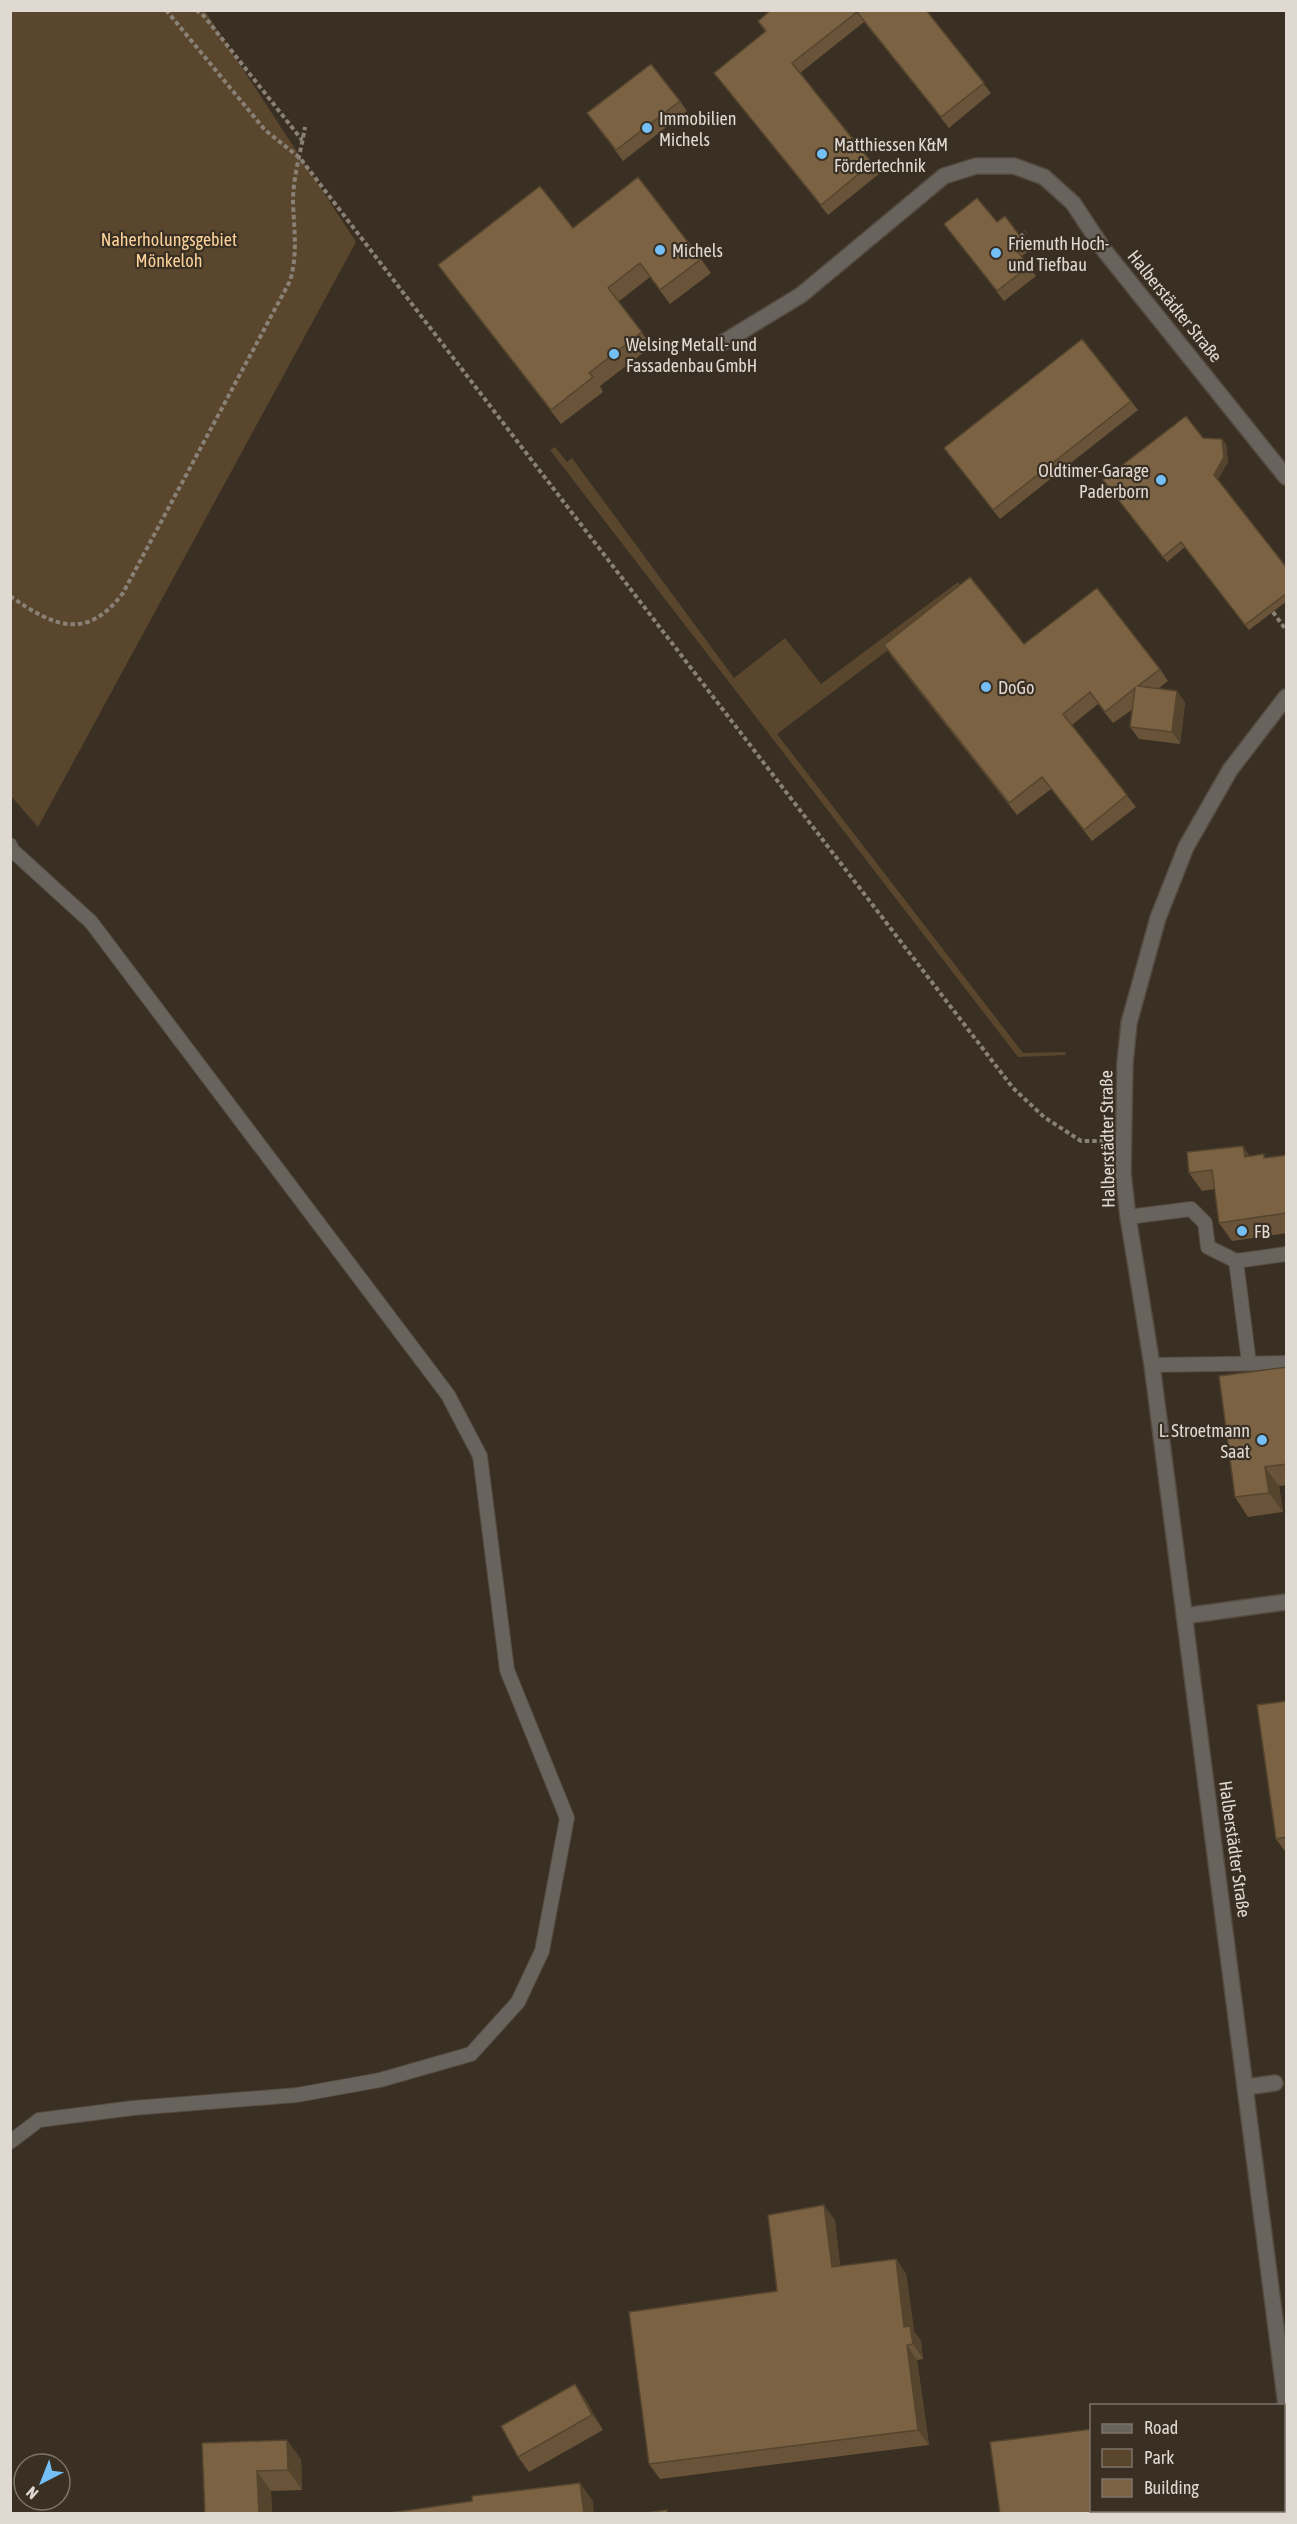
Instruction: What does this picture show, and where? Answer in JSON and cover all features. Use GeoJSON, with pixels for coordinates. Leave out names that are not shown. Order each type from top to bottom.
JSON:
{"type":"FeatureCollection","features":[{"type":"Feature","properties":{"kind":"street","name":"Halberstädter Straße"},"geometry":{"type":"LineString","coordinates":[[724,342],[801,295],[944,176],[975,166],[1014,166],[1044,177],[1073,203],[1104,250],[1287,477]]}},
{"type":"Feature","properties":{"kind":"street","name":"Halberstädter Straße"},"geometry":{"type":"LineString","coordinates":[[1287,698],[1230,770],[1207,807],[1186,847],[1158,918],[1129,1023],[1125,1063],[1123,1140],[1128,1217],[1152,1365],[1287,2405]]}},
{"type":"Feature","properties":{"kind":"street"},"geometry":{"type":"LineString","coordinates":[[1184,1616],[1287,1602]]}},
{"type":"Feature","properties":{"kind":"street"},"geometry":{"type":"LineString","coordinates":[[1247,2087],[1275,2083]]}},
{"type":"Feature","properties":{"kind":"lane"},"geometry":{"type":"LineString","coordinates":[[10,845],[12,850],[91,922],[448,1395],[480,1456],[507,1670],[567,1818],[542,1951],[518,2002],[471,2054],[380,2080],[297,2095],[134,2108],[39,2120],[10,2142]]}},
{"type":"Feature","properties":{"kind":"lane"},"geometry":{"type":"LineString","coordinates":[[1128,1217],[1191,1209],[1205,1223],[1208,1247],[1236,1261],[1287,1254]]}},
{"type":"Feature","properties":{"kind":"lane"},"geometry":{"type":"LineString","coordinates":[[1236,1261],[1249,1364]]}},
{"type":"Feature","properties":{"kind":"lane"},"geometry":{"type":"LineString","coordinates":[[1152,1365],[1287,1363]]}},
{"type":"Feature","properties":{"kind":"path"},"geometry":{"type":"LineString","coordinates":[[166,10],[265,130],[300,158],[1013,1088],[1044,1117],[1081,1141],[1123,1140]]}},
{"type":"Feature","properties":{"kind":"path"},"geometry":{"type":"LineString","coordinates":[[196,10],[204,16],[303,141]]}},
{"type":"Feature","properties":{"kind":"path"},"geometry":{"type":"LineString","coordinates":[[10,596],[47,620],[64,624],[88,622],[102,616],[123,593],[290,281],[295,258],[293,199],[305,127]]}},
{"type":"Feature","properties":{"kind":"path"},"geometry":{"type":"LineString","coordinates":[[1020,237],[1026,232]]}},
{"type":"Feature","properties":{"kind":"path"},"geometry":{"type":"LineString","coordinates":[[1273,612],[1287,630]]}},
{"type":"Feature","properties":{"kind":"green space","name":"Naherholungsgebiet Mönkeloh"},"geometry":{"type":"Polygon","coordinates":[[[10,11],[205,11],[356,242],[38,827],[10,795],[10,11]]]}},
{"type":"Feature","properties":{"kind":"green space"},"geometry":{"type":"Polygon","coordinates":[[[555,447],[567,462],[572,458],[734,678],[785,638],[821,684],[958,582],[965,592],[777,734],[1023,1053],[1065,1052],[1066,1055],[1018,1057],[550,450],[555,447]]]}},
{"type":"Feature","properties":{"kind":"building"},"geometry":{"type":"Polygon","coordinates":[[[771,10],[926,10],[984,83],[941,117],[857,12],[792,63],[872,163],[821,205],[714,73],[766,31],[758,21],[771,10]]]}},
{"type":"Feature","properties":{"kind":"building"},"geometry":{"type":"Polygon","coordinates":[[[651,64],[680,101],[616,150],[587,113],[651,64]]]}},
{"type":"Feature","properties":{"kind":"building"},"geometry":{"type":"Polygon","coordinates":[[[638,177],[701,259],[660,290],[640,263],[608,288],[642,332],[589,373],[593,377],[551,410],[438,265],[540,186],[573,228],[638,177]]]}},
{"type":"Feature","properties":{"kind":"building","name":"Friemuth Hoch- und Tiefbau"},"geometry":{"type":"Polygon","coordinates":[[[977,198],[997,222],[1005,216],[1023,240],[1014,247],[1029,266],[997,291],[944,224],[977,198]]]}},
{"type":"Feature","properties":{"kind":"building"},"geometry":{"type":"Polygon","coordinates":[[[1082,339],[1131,401],[993,510],[944,448],[1082,339]]]}},
{"type":"Feature","properties":{"kind":"building"},"geometry":{"type":"Polygon","coordinates":[[[1186,416],[1203,438],[1222,439],[1224,457],[1214,475],[1287,568],[1287,593],[1245,625],[1181,542],[1163,557],[1103,480],[1186,416]]]}},
{"type":"Feature","properties":{"kind":"building","name":"DoGo"},"geometry":{"type":"Polygon","coordinates":[[[970,577],[1024,644],[1097,588],[1160,669],[1138,686],[1177,691],[1172,732],[1130,727],[1135,688],[1105,712],[1090,692],[1063,714],[1127,795],[1084,830],[1042,777],[1009,803],[884,645],[970,577]]]}},
{"type":"Feature","properties":{"kind":"building"},"geometry":{"type":"Polygon","coordinates":[[[1243,1146],[1245,1157],[1264,1154],[1264,1158],[1287,1155],[1287,1217],[1286,1213],[1219,1223],[1212,1170],[1189,1173],[1187,1152],[1243,1146]]]}},
{"type":"Feature","properties":{"kind":"building","name":"L. Stroetmann Saat"},"geometry":{"type":"Polygon","coordinates":[[[1287,1367],[1287,1464],[1265,1467],[1269,1493],[1235,1497],[1219,1376],[1287,1367]]]}},
{"type":"Feature","properties":{"kind":"building"},"geometry":{"type":"Polygon","coordinates":[[[1287,1701],[1287,1837],[1276,1839],[1257,1705],[1287,1701]]]}},
{"type":"Feature","properties":{"kind":"building"},"geometry":{"type":"Polygon","coordinates":[[[824,2205],[832,2267],[896,2259],[904,2327],[910,2326],[913,2344],[907,2345],[918,2430],[649,2464],[629,2312],[777,2291],[768,2215],[824,2205]]]}},
{"type":"Feature","properties":{"kind":"building"},"geometry":{"type":"Polygon","coordinates":[[[575,2384],[592,2415],[518,2457],[501,2426],[575,2384]]]}},
{"type":"Feature","properties":{"kind":"building"},"geometry":{"type":"Polygon","coordinates":[[[1090,2429],[1090,2512],[1154,2512],[1155,2514],[1000,2514],[990,2442],[1090,2429]]]}},
{"type":"Feature","properties":{"kind":"building"},"geometry":{"type":"Polygon","coordinates":[[[287,2440],[288,2470],[257,2471],[259,2514],[205,2514],[202,2443],[287,2440]]]}},
{"type":"Feature","properties":{"kind":"building"},"geometry":{"type":"Polygon","coordinates":[[[580,2483],[584,2514],[382,2514],[472,2501],[472,2496],[580,2483]]]}},
{"type":"Feature","properties":{"kind":"building"},"geometry":{"type":"Polygon","coordinates":[[[667,2510],[667,2514],[638,2514],[667,2510]]]}},
{"type":"Feature","properties":{"kind":"place","name":"Immobilien Michels"},"geometry":{"type":"Point","coordinates":[647,128]}},
{"type":"Feature","properties":{"kind":"place","name":"Matthiessen K&M Fördertechnik"},"geometry":{"type":"Point","coordinates":[822,154]}},
{"type":"Feature","properties":{"kind":"place","name":"Michels"},"geometry":{"type":"Point","coordinates":[660,250]}},
{"type":"Feature","properties":{"kind":"place","name":"Friemuth Hoch- und Tiefbau"},"geometry":{"type":"Point","coordinates":[996,253]}},
{"type":"Feature","properties":{"kind":"place","name":"Welsing Metall- und Fassadenbau GmbH"},"geometry":{"type":"Point","coordinates":[614,354]}},
{"type":"Feature","properties":{"kind":"place","name":"Oldtimer-Garage Paderborn"},"geometry":{"type":"Point","coordinates":[1161,480]}},
{"type":"Feature","properties":{"kind":"place","name":"DoGo"},"geometry":{"type":"Point","coordinates":[986,687]}},
{"type":"Feature","properties":{"kind":"place","name":"FB"},"geometry":{"type":"Point","coordinates":[1242,1231]}},
{"type":"Feature","properties":{"kind":"place","name":"L. Stroetmann Saat"},"geometry":{"type":"Point","coordinates":[1262,1440]}}]}
